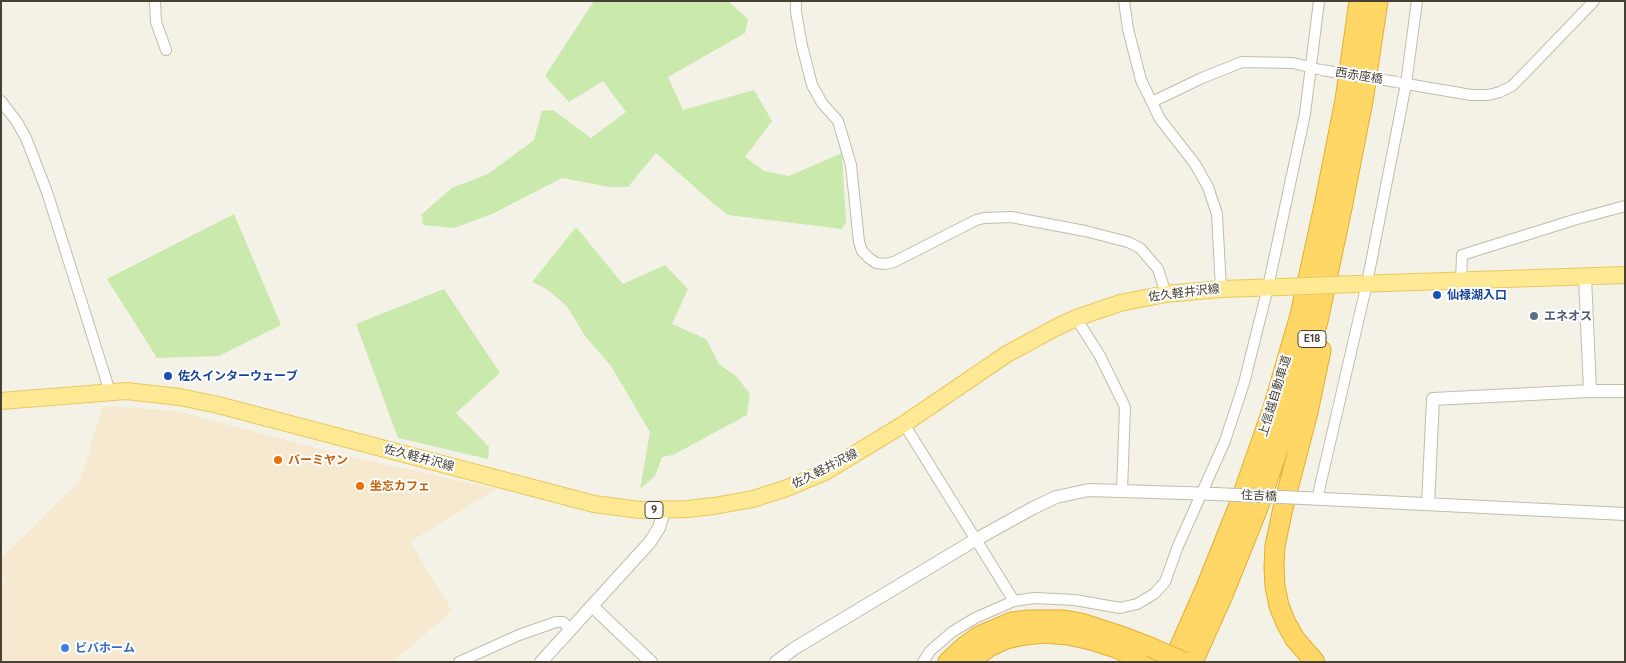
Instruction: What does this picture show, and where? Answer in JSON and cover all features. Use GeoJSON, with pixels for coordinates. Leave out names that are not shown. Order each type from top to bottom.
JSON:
{"type":"FeatureCollection","features":[{"type":"Feature","properties":{"kind":"highway","name":"上信越自動車道"},"geometry":{"type":"LineString","coordinates":[[1173,662],[1239,505],[1273,408],[1300,315],[1345,100],[1360,1]]}},
{"type":"Feature","properties":{"kind":"highway","name":"上信越自動車道"},"geometry":{"type":"LineString","coordinates":[[1193,662],[1258,508],[1290,415],[1318,321],[1363,101],[1378,1]]}},
{"type":"Feature","properties":{"kind":"highway"},"geometry":{"type":"LineString","coordinates":[[1315,662],[1295,639],[1279,606],[1275,586],[1275,546],[1282,508],[1308,412],[1325,332],[1342,208]]}},
{"type":"Feature","properties":{"kind":"highway"},"geometry":{"type":"LineString","coordinates":[[1166,662],[1239,505]]}},
{"type":"Feature","properties":{"kind":"highway"},"geometry":{"type":"LineString","coordinates":[[948,662],[978,636],[1012,622],[1028,620],[1064,620],[1081,623],[1124,637],[1147,656]]}},
{"type":"Feature","properties":{"kind":"highway"},"geometry":{"type":"LineString","coordinates":[[968,662],[988,647],[1006,639],[1046,633],[1068,635],[1147,656],[1184,662]]}},
{"type":"Feature","properties":{"kind":"main road","name":"佐久軽井沢線"},"geometry":{"type":"LineString","coordinates":[[1,401],[110,392],[143,392],[197,400],[594,504],[640,510],[664,510],[721,505],[753,499],[806,480],[844,462],[1007,354],[1076,318],[1120,304],[1166,294],[1221,288],[1585,277],[1625,274]]}},
{"type":"Feature","properties":{"kind":"street"},"geometry":{"type":"LineString","coordinates":[[154,1],[156,22],[166,50]]}},
{"type":"Feature","properties":{"kind":"street"},"geometry":{"type":"LineString","coordinates":[[796,1],[802,46],[812,85],[822,103],[838,121],[851,165],[859,242],[862,251],[869,258],[885,264],[894,262],[976,220],[1011,217],[1085,231],[1128,242],[1140,248],[1158,269],[1166,294]]}},
{"type":"Feature","properties":{"kind":"street"},"geometry":{"type":"LineString","coordinates":[[1124,1],[1128,29],[1141,80],[1160,119],[1195,164],[1208,187],[1217,214],[1221,288]]}},
{"type":"Feature","properties":{"kind":"street"},"geometry":{"type":"LineString","coordinates":[[923,662],[930,651],[952,632],[975,618],[1014,601],[1034,598],[1075,600],[1120,608],[1138,604],[1154,594],[1164,582],[1178,546],[1209,493],[1275,287],[1305,114],[1316,69],[1319,1]]}},
{"type":"Feature","properties":{"kind":"street"},"geometry":{"type":"LineString","coordinates":[[1318,499],[1417,1]]}},
{"type":"Feature","properties":{"kind":"street","name":"西赤座橋"},"geometry":{"type":"LineString","coordinates":[[1152,102],[1242,62],[1293,63],[1316,69],[1401,83],[1488,95],[1512,86],[1594,1]]}},
{"type":"Feature","properties":{"kind":"street"},"geometry":{"type":"LineString","coordinates":[[1,101],[17,122],[26,138],[47,192],[110,392]]}},
{"type":"Feature","properties":{"kind":"street"},"geometry":{"type":"LineString","coordinates":[[1461,281],[1462,255],[1576,219],[1625,206]]}},
{"type":"Feature","properties":{"kind":"street"},"geometry":{"type":"LineString","coordinates":[[1585,277],[1590,391]]}},
{"type":"Feature","properties":{"kind":"street"},"geometry":{"type":"LineString","coordinates":[[1076,318],[1100,356],[1124,407],[1122,490]]}},
{"type":"Feature","properties":{"kind":"street"},"geometry":{"type":"LineString","coordinates":[[1428,504],[1433,399],[1625,391]]}},
{"type":"Feature","properties":{"kind":"street"},"geometry":{"type":"LineString","coordinates":[[904,424],[1014,601]]}},
{"type":"Feature","properties":{"kind":"street","name":"住吉橋"},"geometry":{"type":"LineString","coordinates":[[776,662],[795,648],[975,540],[1033,508],[1056,497],[1089,490],[1209,493],[1625,514]]}},
{"type":"Feature","properties":{"kind":"street"},"geometry":{"type":"LineString","coordinates":[[541,662],[650,542],[659,528],[664,510]]}},
{"type":"Feature","properties":{"kind":"street"},"geometry":{"type":"LineString","coordinates":[[592,606],[651,662]]}},
{"type":"Feature","properties":{"kind":"street"},"geometry":{"type":"LineString","coordinates":[[459,662],[519,635],[556,622],[563,622],[570,629]]}},
{"type":"Feature","properties":{"kind":"shaded area","name":"佐久インターウェーブ"},"geometry":{"type":"Polygon","coordinates":[[[103,406],[176,411],[339,454],[496,489],[410,542],[452,611],[393,662],[1,662],[1,584],[5,580],[1,573],[1,558],[80,481],[103,406]]]}},
{"type":"Feature","properties":{"kind":"green space"},"geometry":{"type":"Polygon","coordinates":[[[594,1],[728,1],[748,19],[745,33],[668,77],[683,110],[754,90],[772,121],[745,157],[764,171],[789,176],[842,153],[846,222],[842,229],[728,215],[656,153],[628,187],[610,187],[562,178],[492,214],[454,228],[423,225],[422,214],[452,188],[488,174],[534,140],[542,111],[553,110],[591,138],[626,112],[603,81],[569,102],[545,76],[594,1]]]}},
{"type":"Feature","properties":{"kind":"green space"},"geometry":{"type":"Polygon","coordinates":[[[234,214],[281,325],[219,356],[157,358],[107,279],[234,214]]]}},
{"type":"Feature","properties":{"kind":"green space"},"geometry":{"type":"Polygon","coordinates":[[[576,227],[623,284],[665,265],[688,289],[672,324],[706,339],[719,364],[737,377],[750,394],[747,415],[673,455],[662,457],[655,476],[640,489],[650,432],[611,366],[585,336],[566,305],[545,288],[532,282],[576,227]]]}},
{"type":"Feature","properties":{"kind":"green space"},"geometry":{"type":"Polygon","coordinates":[[[444,289],[500,373],[456,413],[489,447],[488,459],[398,438],[356,324],[444,289]]]}},
{"type":"Feature","properties":{"kind":"place","name":"仙禄湖入口"},"geometry":{"type":"Point","coordinates":[1437,295]}},
{"type":"Feature","properties":{"kind":"place","name":"エネオス"},"geometry":{"type":"Point","coordinates":[1534,316]}},
{"type":"Feature","properties":{"kind":"place","name":"佐久インターウェーブ"},"geometry":{"type":"Point","coordinates":[168,376]}},
{"type":"Feature","properties":{"kind":"place","name":"バーミヤン"},"geometry":{"type":"Point","coordinates":[278,460]}},
{"type":"Feature","properties":{"kind":"place","name":"坐忘カフェ"},"geometry":{"type":"Point","coordinates":[360,486]}},
{"type":"Feature","properties":{"kind":"place","name":"ビバホーム"},"geometry":{"type":"Point","coordinates":[65,648]}}]}
